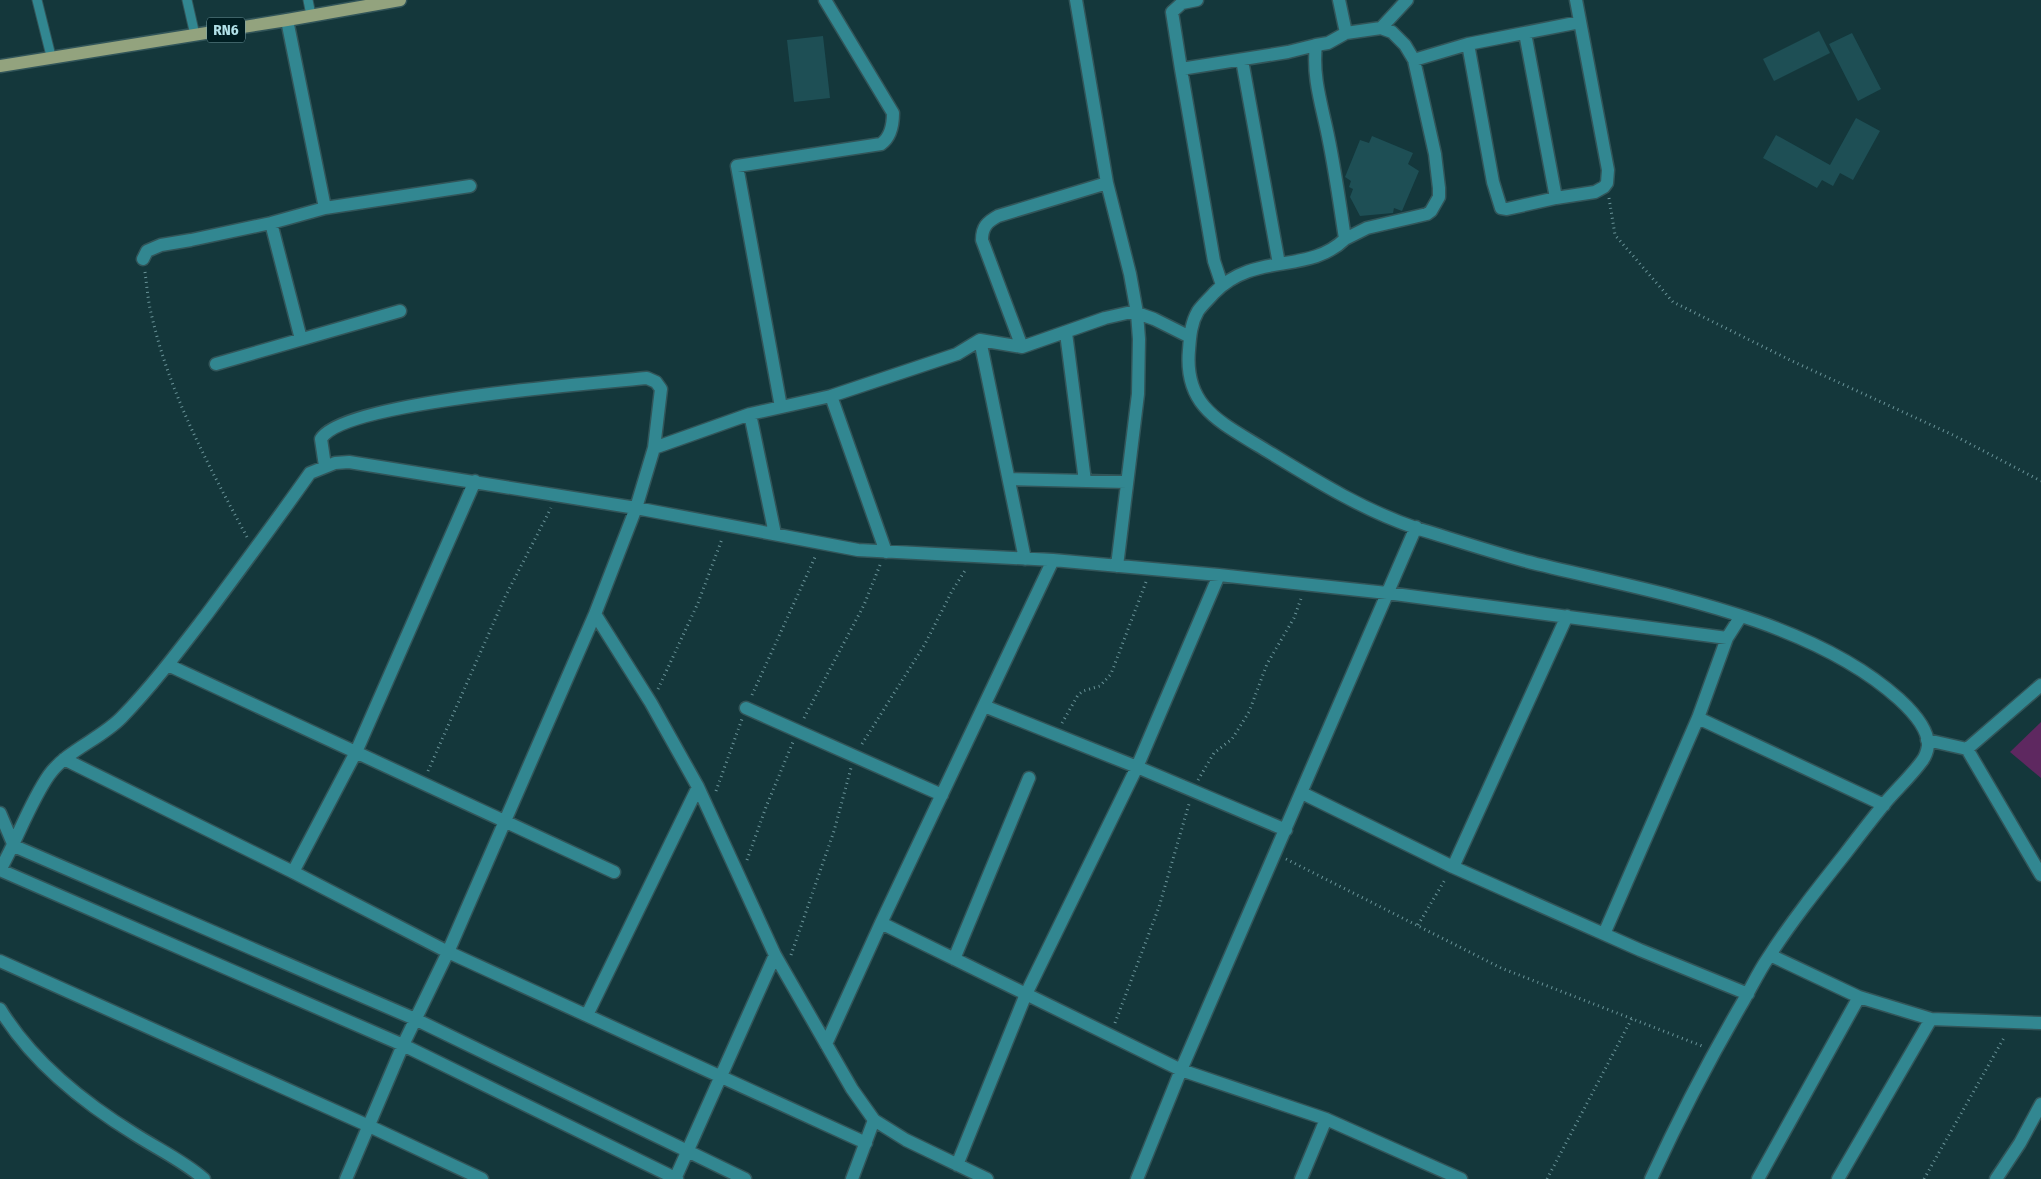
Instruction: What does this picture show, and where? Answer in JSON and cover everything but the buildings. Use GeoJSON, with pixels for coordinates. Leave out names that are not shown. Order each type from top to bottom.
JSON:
{"type":"FeatureCollection","features":[{"type":"Feature","properties":{"kind":"main road","name":"RN6"},"geometry":{"type":"LineString","coordinates":[[0,66],[51,56],[195,35],[400,0]]}},
{"type":"Feature","properties":{"kind":"street"},"geometry":{"type":"LineString","coordinates":[[781,407],[737,166],[880,144],[886,140],[890,133],[893,119],[893,113],[825,0]]}},
{"type":"Feature","properties":{"kind":"street"},"geometry":{"type":"LineString","coordinates":[[1076,0],[1107,183],[1130,274],[1137,313],[1138,394],[1117,566]]}},
{"type":"Feature","properties":{"kind":"street"},"geometry":{"type":"LineString","coordinates":[[1197,0],[1182,3],[1172,12],[1214,260],[1222,285]]}},
{"type":"Feature","properties":{"kind":"street"},"geometry":{"type":"LineString","coordinates":[[1339,0],[1346,33]]}},
{"type":"Feature","properties":{"kind":"street"},"geometry":{"type":"LineString","coordinates":[[1381,28],[1407,0]]}},
{"type":"Feature","properties":{"kind":"street"},"geometry":{"type":"LineString","coordinates":[[1468,44],[1492,182],[1501,208],[1513,208],[1556,198],[1595,192],[1604,187],[1606,183],[1607,159],[1576,0]]}},
{"type":"Feature","properties":{"kind":"street"},"geometry":{"type":"LineString","coordinates":[[287,20],[325,208]]}},
{"type":"Feature","properties":{"kind":"street"},"geometry":{"type":"LineString","coordinates":[[1414,60],[1468,44],[1580,22]]}},
{"type":"Feature","properties":{"kind":"street"},"geometry":{"type":"LineString","coordinates":[[1181,69],[1242,60],[1328,43],[1346,33],[1381,28],[1392,32],[1406,44],[1414,60],[1435,154],[1439,197],[1432,211],[1427,214],[1367,228],[1345,239],[1328,253],[1259,267],[1238,274],[1222,285],[1196,314],[1190,338],[1188,366],[1196,396],[1205,408],[1223,424],[1306,475],[1379,514],[1416,528],[1522,560],[1625,584],[1741,616],[1815,644],[1880,682],[1916,718],[1928,740],[1928,751],[1923,760],[1832,870],[1770,955],[1714,1050],[1682,1111],[1651,1179]]}},
{"type":"Feature","properties":{"kind":"street"},"geometry":{"type":"LineString","coordinates":[[1525,34],[1556,198]]}},
{"type":"Feature","properties":{"kind":"street"},"geometry":{"type":"LineString","coordinates":[[1316,45],[1315,74],[1328,136],[1345,239]]}},
{"type":"Feature","properties":{"kind":"street"},"geometry":{"type":"LineString","coordinates":[[1242,60],[1279,264]]}},
{"type":"Feature","properties":{"kind":"street"},"geometry":{"type":"LineString","coordinates":[[1022,347],[982,240],[982,232],[985,225],[998,216],[1107,183]]}},
{"type":"Feature","properties":{"kind":"street"},"geometry":{"type":"LineString","coordinates":[[143,259],[147,251],[161,244],[191,240],[271,223],[325,208],[470,186]]}},
{"type":"Feature","properties":{"kind":"street"},"geometry":{"type":"LineString","coordinates":[[271,223],[301,339]]}},
{"type":"Feature","properties":{"kind":"street"},"geometry":{"type":"LineString","coordinates":[[216,364],[400,312]]}},
{"type":"Feature","properties":{"kind":"street"},"geometry":{"type":"LineString","coordinates":[[654,448],[750,414],[831,396],[957,354],[980,340],[1022,347],[1105,318],[1137,313],[1163,323],[1190,338]]}},
{"type":"Feature","properties":{"kind":"street"},"geometry":{"type":"LineString","coordinates":[[1066,333],[1086,481]]}},
{"type":"Feature","properties":{"kind":"street"},"geometry":{"type":"LineString","coordinates":[[980,340],[1025,559]]}},
{"type":"Feature","properties":{"kind":"street"},"geometry":{"type":"LineString","coordinates":[[325,466],[321,439],[329,430],[348,421],[433,402],[498,391],[647,378],[656,382],[661,390],[654,448],[636,508],[595,614],[448,952],[403,1045],[346,1179]]}},
{"type":"Feature","properties":{"kind":"street"},"geometry":{"type":"LineString","coordinates":[[831,396],[886,552]]}},
{"type":"Feature","properties":{"kind":"street"},"geometry":{"type":"LineString","coordinates":[[750,414],[775,534]]}},
{"type":"Feature","properties":{"kind":"street"},"geometry":{"type":"LineString","coordinates":[[775,954],[675,1179],[403,1045],[0,870],[14,846],[42,786],[50,774],[64,759],[109,729],[168,665],[310,473],[335,463],[349,462],[475,481],[636,508],[858,550],[1053,560],[1219,575],[1387,593],[1727,638]]}},
{"type":"Feature","properties":{"kind":"street"},"geometry":{"type":"LineString","coordinates":[[1009,479],[1127,482]]}},
{"type":"Feature","properties":{"kind":"street"},"geometry":{"type":"LineString","coordinates":[[293,872],[356,752],[475,481]]}},
{"type":"Feature","properties":{"kind":"street"},"geometry":{"type":"LineString","coordinates":[[1137,1179],[1181,1070],[1416,528]]}},
{"type":"Feature","properties":{"kind":"street"},"geometry":{"type":"LineString","coordinates":[[826,1044],[881,923],[1053,560]]}},
{"type":"Feature","properties":{"kind":"street"},"geometry":{"type":"LineString","coordinates":[[957,1165],[1026,994],[1137,767],[1219,575]]}},
{"type":"Feature","properties":{"kind":"street"},"geometry":{"type":"LineString","coordinates":[[595,614],[651,703],[698,788],[775,954],[852,1089],[874,1120],[906,1140],[987,1179]]}},
{"type":"Feature","properties":{"kind":"street"},"geometry":{"type":"LineString","coordinates":[[1453,867],[1566,616]]}},
{"type":"Feature","properties":{"kind":"street"},"geometry":{"type":"LineString","coordinates":[[1604,934],[1698,718],[1727,638],[1741,616]]}},
{"type":"Feature","properties":{"kind":"street"},"geometry":{"type":"LineString","coordinates":[[168,665],[614,872]]}},
{"type":"Feature","properties":{"kind":"street"},"geometry":{"type":"LineString","coordinates":[[1967,749],[2041,685]]}},
{"type":"Feature","properties":{"kind":"street"},"geometry":{"type":"LineString","coordinates":[[984,706],[1137,767],[1286,830]]}},
{"type":"Feature","properties":{"kind":"street"},"geometry":{"type":"LineString","coordinates":[[746,708],[942,795]]}},
{"type":"Feature","properties":{"kind":"street"},"geometry":{"type":"LineString","coordinates":[[1698,718],[1884,805]]}},
{"type":"Feature","properties":{"kind":"street"},"geometry":{"type":"LineString","coordinates":[[1928,740],[1967,749],[2041,874]]}},
{"type":"Feature","properties":{"kind":"street"},"geometry":{"type":"LineString","coordinates":[[64,759],[293,872],[448,952],[866,1144]]}},
{"type":"Feature","properties":{"kind":"street"},"geometry":{"type":"LineString","coordinates":[[954,959],[1029,778]]}},
{"type":"Feature","properties":{"kind":"street"},"geometry":{"type":"LineString","coordinates":[[587,1015],[698,788]]}},
{"type":"Feature","properties":{"kind":"street"},"geometry":{"type":"LineString","coordinates":[[1302,793],[1453,867],[1640,950],[1748,994]]}},
{"type":"Feature","properties":{"kind":"street"},"geometry":{"type":"LineString","coordinates":[[0,813],[14,846],[415,1019],[745,1179]]}},
{"type":"Feature","properties":{"kind":"street"},"geometry":{"type":"LineString","coordinates":[[881,923],[1181,1070],[1326,1119],[1461,1179]]}},
{"type":"Feature","properties":{"kind":"street"},"geometry":{"type":"LineString","coordinates":[[1770,955],[1860,997],[1931,1019],[2041,1023]]}},
{"type":"Feature","properties":{"kind":"street"},"geometry":{"type":"LineString","coordinates":[[0,961],[369,1126],[482,1179]]}},
{"type":"Feature","properties":{"kind":"street"},"geometry":{"type":"LineString","coordinates":[[1758,1179],[1860,997]]}},
{"type":"Feature","properties":{"kind":"street"},"geometry":{"type":"LineString","coordinates":[[0,1010],[14,1032],[55,1074],[94,1108],[204,1179]]}},
{"type":"Feature","properties":{"kind":"street"},"geometry":{"type":"LineString","coordinates":[[1838,1179],[1931,1019]]}},
{"type":"Feature","properties":{"kind":"street"},"geometry":{"type":"LineString","coordinates":[[0,1026],[14,1032]]}},
{"type":"Feature","properties":{"kind":"street"},"geometry":{"type":"LineString","coordinates":[[1996,1179],[2020,1143],[2041,1104]]}},
{"type":"Feature","properties":{"kind":"street"},"geometry":{"type":"LineString","coordinates":[[1301,1179],[1326,1119]]}},
{"type":"Feature","properties":{"kind":"street"},"geometry":{"type":"LineString","coordinates":[[852,1179],[874,1120]]}},
{"type":"Feature","properties":{"kind":"lane"},"geometry":{"type":"LineString","coordinates":[[36,0],[51,56]]}},
{"type":"Feature","properties":{"kind":"lane"},"geometry":{"type":"LineString","coordinates":[[187,0],[195,35]]}},
{"type":"Feature","properties":{"kind":"lane"},"geometry":{"type":"LineString","coordinates":[[308,0],[311,15]]}},
{"type":"Feature","properties":{"kind":"path"},"geometry":{"type":"LineString","coordinates":[[1606,183],[1615,235],[1673,302],[1792,361],[1953,435],[2041,481]]}},
{"type":"Feature","properties":{"kind":"path"},"geometry":{"type":"LineString","coordinates":[[143,259],[151,316],[173,386],[212,473],[254,551]]}},
{"type":"Feature","properties":{"kind":"path"},"geometry":{"type":"LineString","coordinates":[[422,783],[505,597],[558,496]]}},
{"type":"Feature","properties":{"kind":"path"},"geometry":{"type":"LineString","coordinates":[[651,703],[698,603],[727,525]]}},
{"type":"Feature","properties":{"kind":"path"},"geometry":{"type":"LineString","coordinates":[[709,810],[746,708],[821,543]]}},
{"type":"Feature","properties":{"kind":"path"},"geometry":{"type":"LineString","coordinates":[[740,879],[766,807],[797,731],[864,605],[886,552]]}},
{"type":"Feature","properties":{"kind":"path"},"geometry":{"type":"LineString","coordinates":[[1056,735],[1078,694],[1100,686],[1111,674],[1152,569]]}},
{"type":"Feature","properties":{"kind":"path"},"geometry":{"type":"LineString","coordinates":[[1274,854],[1501,968],[1714,1050]]}},
{"type":"Feature","properties":{"kind":"path"},"geometry":{"type":"LineString","coordinates":[[1418,925],[1453,867]]}},
{"type":"Feature","properties":{"kind":"path"},"geometry":{"type":"LineString","coordinates":[[1547,1179],[1632,1018]]}},
{"type":"Feature","properties":{"kind":"path"},"geometry":{"type":"LineString","coordinates":[[1924,1179],[2012,1023]]}},
{"type":"Feature","properties":{"kind":"shaded area"},"geometry":{"type":"Polygon","coordinates":[[[2041,722],[2041,778],[2010,752],[2041,722]]]}}]}
